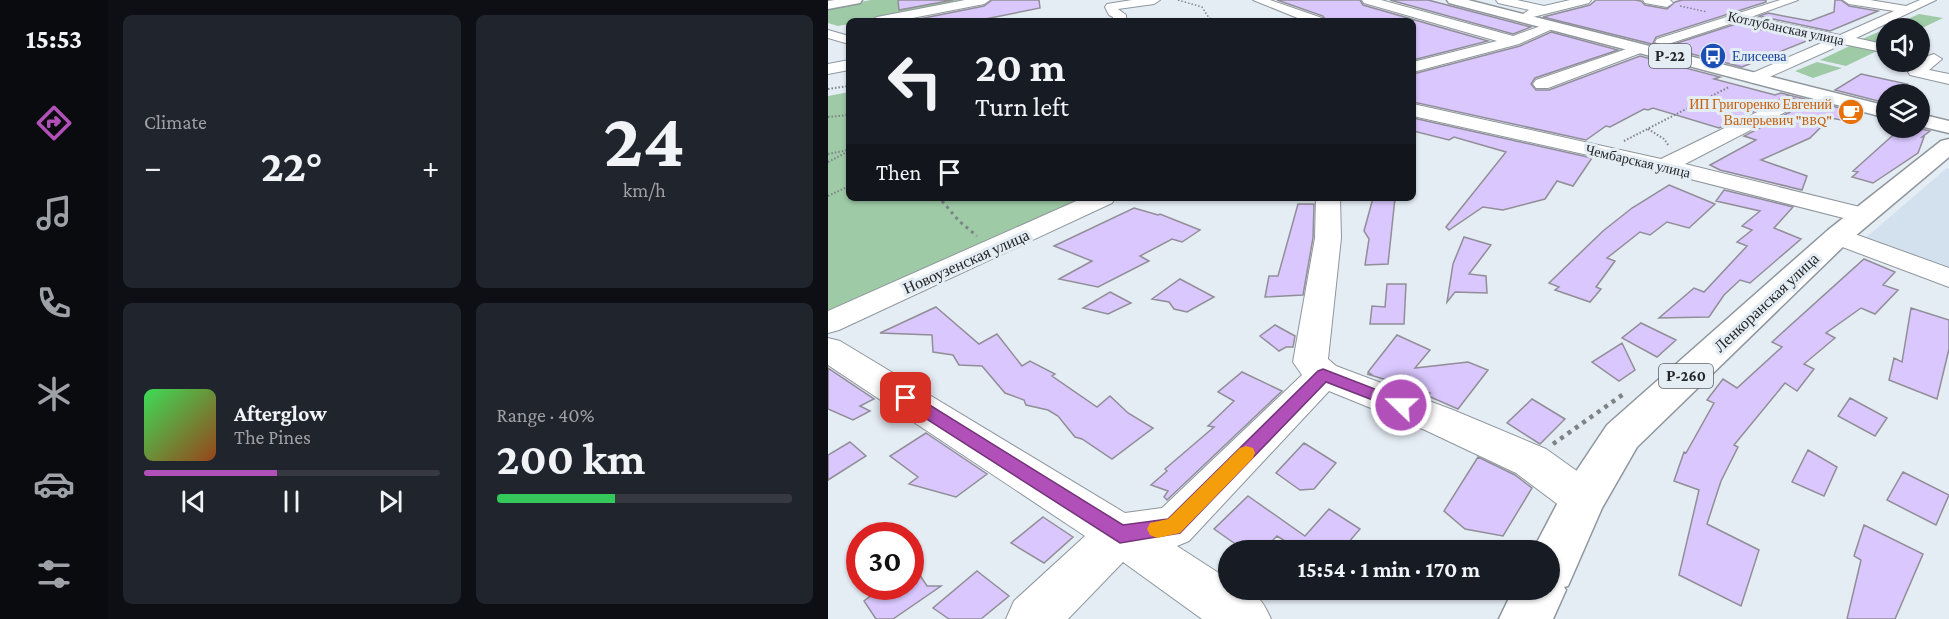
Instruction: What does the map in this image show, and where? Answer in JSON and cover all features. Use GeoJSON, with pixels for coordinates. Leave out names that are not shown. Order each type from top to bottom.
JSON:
{"type":"FeatureCollection","features":[{"type":"Feature","properties":{"kind":"main road"},"geometry":{"type":"LineString","coordinates":[[828,5],[856,0]]}},
{"type":"Feature","properties":{"kind":"main road","name":"Р-22"},"geometry":{"type":"LineString","coordinates":[[1454,0],[1757,76],[1876,102]]}},
{"type":"Feature","properties":{"kind":"main road","name":"Р-22"},"geometry":{"type":"LineString","coordinates":[[1473,0],[1536,12],[1876,109]]}},
{"type":"Feature","properties":{"kind":"main road"},"geometry":{"type":"LineString","coordinates":[[1930,115],[1949,120]]}},
{"type":"Feature","properties":{"kind":"main road"},"geometry":{"type":"LineString","coordinates":[[1930,123],[1949,128]]}},
{"type":"Feature","properties":{"kind":"main road","name":"Ленкоранская улица"},"geometry":{"type":"LineString","coordinates":[[1560,548],[1583,499],[1622,436],[1850,225],[1949,146]]}},
{"type":"Feature","properties":{"kind":"main road"},"geometry":{"type":"LineString","coordinates":[[1526,619],[1535,600]]}},
{"type":"Feature","properties":{"kind":"street"},"geometry":{"type":"LineString","coordinates":[[892,18],[984,0]]}},
{"type":"Feature","properties":{"kind":"street"},"geometry":{"type":"LineString","coordinates":[[1120,18],[1120,15],[1113,12],[1112,7],[1154,0]]}},
{"type":"Feature","properties":{"kind":"street"},"geometry":{"type":"LineString","coordinates":[[1259,0],[1309,18]]}},
{"type":"Feature","properties":{"kind":"street"},"geometry":{"type":"LineString","coordinates":[[1368,0],[1514,41]]}},
{"type":"Feature","properties":{"kind":"street"},"geometry":{"type":"LineString","coordinates":[[1502,0],[1536,12],[1585,0]]}},
{"type":"Feature","properties":{"kind":"street"},"geometry":{"type":"LineString","coordinates":[[1649,0],[1667,3]]}},
{"type":"Feature","properties":{"kind":"street"},"geometry":{"type":"LineString","coordinates":[[1662,42],[1792,0]]}},
{"type":"Feature","properties":{"kind":"street"},"geometry":{"type":"LineString","coordinates":[[1849,0],[1907,10]]}},
{"type":"Feature","properties":{"kind":"street"},"geometry":{"type":"LineString","coordinates":[[1743,2],[1771,7]]}},
{"type":"Feature","properties":{"kind":"street"},"geometry":{"type":"LineString","coordinates":[[1757,76],[1907,10],[1929,7]]}},
{"type":"Feature","properties":{"kind":"street","name":"Котлубанская улица"},"geometry":{"type":"LineString","coordinates":[[1734,18],[1876,47]]}},
{"type":"Feature","properties":{"kind":"street"},"geometry":{"type":"LineString","coordinates":[[1416,67],[1514,41],[1552,26]]}},
{"type":"Feature","properties":{"kind":"street"},"geometry":{"type":"LineString","coordinates":[[828,32],[846,28]]}},
{"type":"Feature","properties":{"kind":"street"},"geometry":{"type":"LineString","coordinates":[[828,32],[846,39]]}},
{"type":"Feature","properties":{"kind":"street"},"geometry":{"type":"LineString","coordinates":[[1542,84],[1641,48]]}},
{"type":"Feature","properties":{"kind":"street"},"geometry":{"type":"LineString","coordinates":[[1416,57],[1432,62]]}},
{"type":"Feature","properties":{"kind":"street"},"geometry":{"type":"LineString","coordinates":[[1934,59],[1917,72],[1949,80]]}},
{"type":"Feature","properties":{"kind":"street"},"geometry":{"type":"LineString","coordinates":[[828,69],[846,66]]}},
{"type":"Feature","properties":{"kind":"street"},"geometry":{"type":"LineString","coordinates":[[1671,162],[1786,104]]}},
{"type":"Feature","properties":{"kind":"street","name":"Чембарская улица"},"geometry":{"type":"LineString","coordinates":[[1416,111],[1602,152],[1671,162],[1850,225],[1949,278]]}},
{"type":"Feature","properties":{"kind":"street","name":"Новоузенская улица"},"geometry":{"type":"LineString","coordinates":[[828,323],[1097,201]]}},
{"type":"Feature","properties":{"kind":"street"},"geometry":{"type":"LineString","coordinates":[[1328,201],[1328,238],[1310,362],[1323,375],[1439,420],[1531,461],[1583,499]]}},
{"type":"Feature","properties":{"kind":"street"},"geometry":{"type":"LineString","coordinates":[[828,349],[1120,534],[1245,619]]}},
{"type":"Feature","properties":{"kind":"street"},"geometry":{"type":"LineString","coordinates":[[1032,619],[1120,534],[1173,527],[1323,375]]}},
{"type":"Feature","properties":{"kind":"path"},"geometry":{"type":"LineString","coordinates":[[1178,0],[1202,7],[1209,18]]}},
{"type":"Feature","properties":{"kind":"path","name":"Котлубанская улица"},"geometry":{"type":"LineString","coordinates":[[1667,3],[1734,18]]}},
{"type":"Feature","properties":{"kind":"path"},"geometry":{"type":"LineString","coordinates":[[1602,152],[1757,76]]}},
{"type":"Feature","properties":{"kind":"path"},"geometry":{"type":"LineString","coordinates":[[828,89],[846,86]]}},
{"type":"Feature","properties":{"kind":"path"},"geometry":{"type":"LineString","coordinates":[[828,117],[846,115]]}},
{"type":"Feature","properties":{"kind":"path"},"geometry":{"type":"LineString","coordinates":[[1648,129],[1664,139],[1671,162]]}},
{"type":"Feature","properties":{"kind":"path"},"geometry":{"type":"LineString","coordinates":[[828,153],[846,150]]}},
{"type":"Feature","properties":{"kind":"path"},"geometry":{"type":"LineString","coordinates":[[828,162],[846,152]]}},
{"type":"Feature","properties":{"kind":"path"},"geometry":{"type":"LineString","coordinates":[[828,196],[846,187]]}},
{"type":"Feature","properties":{"kind":"path"},"geometry":{"type":"LineString","coordinates":[[942,201],[959,221],[993,249]]}},
{"type":"Feature","properties":{"kind":"shaded area"},"geometry":{"type":"Polygon","coordinates":[[[1947,168],[1949,169],[1949,273],[1863,240],[1947,168]]]}},
{"type":"Feature","properties":{"kind":"green space"},"geometry":{"type":"Polygon","coordinates":[[[871,0],[973,0],[881,18],[846,18],[846,25],[838,26],[828,23],[828,8],[871,0]]]}},
{"type":"Feature","properties":{"kind":"green space"},"geometry":{"type":"Polygon","coordinates":[[[1919,14],[1943,18],[1930,24],[1930,18],[1910,18],[1919,14]]]}},
{"type":"Feature","properties":{"kind":"green space"},"geometry":{"type":"Polygon","coordinates":[[[1876,33],[1876,44],[1858,41],[1876,33]]]}},
{"type":"Feature","properties":{"kind":"green space"},"geometry":{"type":"Polygon","coordinates":[[[1854,44],[1876,49],[1876,51],[1846,66],[1820,60],[1854,44]]]}},
{"type":"Feature","properties":{"kind":"green space"},"geometry":{"type":"Polygon","coordinates":[[[1817,62],[1842,68],[1813,78],[1795,71],[1817,62]]]}},
{"type":"Feature","properties":{"kind":"green space"},"geometry":{"type":"Polygon","coordinates":[[[846,93],[846,201],[1084,201],[828,317],[828,96],[846,93]]]}},
{"type":"Feature","properties":{"kind":"building"},"geometry":{"type":"Polygon","coordinates":[[[898,0],[953,0],[899,10],[898,0]]]}},
{"type":"Feature","properties":{"kind":"building"},"geometry":{"type":"Polygon","coordinates":[[[992,0],[1039,0],[1040,8],[990,18],[924,18],[984,6],[992,0]]]}},
{"type":"Feature","properties":{"kind":"building"},"geometry":{"type":"Polygon","coordinates":[[[1277,0],[1360,0],[1363,5],[1408,18],[1324,18],[1277,0]]]}},
{"type":"Feature","properties":{"kind":"building"},"geometry":{"type":"Polygon","coordinates":[[[1390,0],[1428,0],[1531,27],[1513,34],[1390,0]]]}},
{"type":"Feature","properties":{"kind":"building"},"geometry":{"type":"Polygon","coordinates":[[[1596,0],[1635,0],[1645,5],[1667,9],[1675,2],[1682,0],[1766,0],[1766,2],[1656,37],[1653,43],[1656,45],[1543,17],[1590,5],[1596,0]]]}},
{"type":"Feature","properties":{"kind":"building"},"geometry":{"type":"Polygon","coordinates":[[[1835,0],[1841,0],[1849,6],[1878,11],[1830,31],[1759,16],[1768,13],[1810,21],[1834,12],[1835,0]]]}},
{"type":"Feature","properties":{"kind":"building"},"geometry":{"type":"Polygon","coordinates":[[[1416,20],[1488,41],[1416,59],[1416,20]]]}},
{"type":"Feature","properties":{"kind":"building"},"geometry":{"type":"Polygon","coordinates":[[[1736,24],[1809,40],[1742,67],[1665,47],[1736,24]]]}},
{"type":"Feature","properties":{"kind":"building"},"geometry":{"type":"Polygon","coordinates":[[[1551,32],[1618,50],[1535,78],[1531,84],[1536,90],[1549,90],[1640,56],[1720,77],[1714,79],[1775,95],[1781,93],[1863,114],[1848,121],[1830,118],[1810,138],[1761,160],[1807,176],[1802,190],[1720,170],[1710,165],[1756,140],[1744,136],[1794,110],[1797,105],[1795,99],[1787,96],[1719,128],[1653,108],[1644,109],[1610,127],[1606,126],[1586,140],[1416,103],[1416,73],[1520,46],[1551,32]]]}},
{"type":"Feature","properties":{"kind":"building"},"geometry":{"type":"Polygon","coordinates":[[[1861,74],[1907,84],[1876,84],[1876,100],[1835,90],[1861,74]]]}},
{"type":"Feature","properties":{"kind":"building"},"geometry":{"type":"Polygon","coordinates":[[[1416,119],[1592,158],[1573,186],[1557,181],[1545,199],[1503,210],[1483,207],[1449,230],[1446,227],[1506,152],[1454,137],[1449,140],[1416,132],[1416,119]]]}},
{"type":"Feature","properties":{"kind":"building"},"geometry":{"type":"Polygon","coordinates":[[[1890,138],[1924,138],[1918,153],[1873,183],[1852,177],[1858,172],[1853,171],[1890,138]]]}},
{"type":"Feature","properties":{"kind":"building"},"geometry":{"type":"Polygon","coordinates":[[[1669,185],[1715,204],[1689,228],[1667,222],[1650,235],[1640,232],[1607,258],[1615,261],[1596,287],[1601,289],[1590,302],[1555,290],[1559,287],[1549,283],[1603,231],[1632,208],[1669,185]]]}},
{"type":"Feature","properties":{"kind":"building"},"geometry":{"type":"Polygon","coordinates":[[[1724,190],[1793,207],[1774,228],[1801,239],[1750,283],[1740,280],[1724,295],[1709,317],[1659,318],[1694,288],[1704,292],[1747,246],[1737,242],[1752,230],[1742,226],[1760,211],[1716,201],[1724,190]]]}},
{"type":"Feature","properties":{"kind":"building"},"geometry":{"type":"Polygon","coordinates":[[[1372,201],[1395,201],[1388,264],[1365,265],[1369,239],[1364,231],[1372,201]]]}},
{"type":"Feature","properties":{"kind":"building"},"geometry":{"type":"Polygon","coordinates":[[[1298,204],[1314,204],[1313,238],[1303,295],[1265,297],[1269,276],[1278,276],[1298,204]]]}},
{"type":"Feature","properties":{"kind":"building"},"geometry":{"type":"Polygon","coordinates":[[[1134,208],[1160,214],[1200,230],[1182,242],[1172,239],[1140,256],[1149,261],[1098,287],[1059,279],[1092,261],[1054,246],[1134,208]]]}},
{"type":"Feature","properties":{"kind":"building"},"geometry":{"type":"Polygon","coordinates":[[[1464,237],[1491,245],[1469,274],[1486,276],[1487,293],[1455,292],[1447,302],[1453,264],[1464,237]]]}},
{"type":"Feature","properties":{"kind":"building"},"geometry":{"type":"Polygon","coordinates":[[[1864,259],[1895,272],[1883,285],[1898,290],[1875,314],[1861,308],[1826,333],[1835,338],[1804,364],[1814,369],[1797,391],[1785,383],[1734,445],[1738,447],[1721,481],[1707,524],[1759,550],[1741,606],[1679,575],[1699,490],[1674,481],[1684,452],[1686,453],[1714,403],[1707,400],[1723,379],[1737,388],[1782,347],[1772,342],[1864,259]]]}},
{"type":"Feature","properties":{"kind":"building"},"geometry":{"type":"Polygon","coordinates":[[[1180,279],[1214,297],[1187,312],[1174,309],[1169,302],[1152,299],[1180,279]]]}},
{"type":"Feature","properties":{"kind":"building"},"geometry":{"type":"Polygon","coordinates":[[[1387,284],[1406,284],[1404,324],[1370,324],[1372,306],[1385,307],[1387,284]]]}},
{"type":"Feature","properties":{"kind":"building"},"geometry":{"type":"Polygon","coordinates":[[[1110,292],[1131,303],[1108,314],[1083,308],[1110,292]]]}},
{"type":"Feature","properties":{"kind":"building"},"geometry":{"type":"Polygon","coordinates":[[[936,307],[979,344],[997,334],[1022,366],[1030,361],[1055,374],[1052,376],[1097,407],[1110,396],[1128,413],[1153,428],[1112,459],[1082,439],[1075,437],[1058,416],[1048,410],[1026,405],[1024,400],[1005,393],[982,366],[959,365],[953,355],[933,352],[932,335],[880,333],[936,307]]]}},
{"type":"Feature","properties":{"kind":"building"},"geometry":{"type":"Polygon","coordinates":[[[1911,308],[1949,320],[1949,349],[1937,399],[1889,380],[1894,358],[1902,362],[1911,308]]]}},
{"type":"Feature","properties":{"kind":"building"},"geometry":{"type":"Polygon","coordinates":[[[1641,323],[1676,340],[1657,357],[1622,338],[1641,323]]]}},
{"type":"Feature","properties":{"kind":"building"},"geometry":{"type":"Polygon","coordinates":[[[1275,325],[1295,336],[1293,347],[1286,347],[1279,351],[1260,336],[1275,325]]]}},
{"type":"Feature","properties":{"kind":"building"},"geometry":{"type":"Polygon","coordinates":[[[1397,335],[1430,350],[1415,368],[1468,362],[1488,370],[1458,409],[1428,396],[1430,393],[1367,374],[1371,374],[1368,372],[1397,335]]]}},
{"type":"Feature","properties":{"kind":"building"},"geometry":{"type":"Polygon","coordinates":[[[1622,343],[1635,370],[1619,381],[1592,362],[1622,343]]]}},
{"type":"Feature","properties":{"kind":"building"},"geometry":{"type":"Polygon","coordinates":[[[828,368],[874,399],[860,406],[870,411],[853,420],[828,409],[828,368]]]}},
{"type":"Feature","properties":{"kind":"building"},"geometry":{"type":"Polygon","coordinates":[[[1242,372],[1282,391],[1167,500],[1164,497],[1168,491],[1151,485],[1167,471],[1165,469],[1214,427],[1208,426],[1234,401],[1218,392],[1242,372]]]}},
{"type":"Feature","properties":{"kind":"building"},"geometry":{"type":"Polygon","coordinates":[[[1850,398],[1887,418],[1875,436],[1838,416],[1850,398]]]}},
{"type":"Feature","properties":{"kind":"building"},"geometry":{"type":"Polygon","coordinates":[[[1532,399],[1565,419],[1540,444],[1507,423],[1532,399]]]}},
{"type":"Feature","properties":{"kind":"building"},"geometry":{"type":"Polygon","coordinates":[[[926,433],[987,474],[956,497],[909,484],[918,477],[890,456],[926,433]]]}},
{"type":"Feature","properties":{"kind":"building"},"geometry":{"type":"Polygon","coordinates":[[[850,442],[866,456],[828,480],[828,455],[850,442]]]}},
{"type":"Feature","properties":{"kind":"building"},"geometry":{"type":"Polygon","coordinates":[[[1304,443],[1336,463],[1314,489],[1300,490],[1276,473],[1304,443]]]}},
{"type":"Feature","properties":{"kind":"building"},"geometry":{"type":"Polygon","coordinates":[[[1808,450],[1837,467],[1824,496],[1792,482],[1808,450]]]}},
{"type":"Feature","properties":{"kind":"building"},"geometry":{"type":"Polygon","coordinates":[[[1478,457],[1515,475],[1532,488],[1503,536],[1465,529],[1444,511],[1478,457]]]}},
{"type":"Feature","properties":{"kind":"building"},"geometry":{"type":"Polygon","coordinates":[[[1903,472],[1949,495],[1936,525],[1887,500],[1903,472]]]}},
{"type":"Feature","properties":{"kind":"building"},"geometry":{"type":"Polygon","coordinates":[[[1248,496],[1305,536],[1329,509],[1360,529],[1351,540],[1284,540],[1277,536],[1273,540],[1230,540],[1214,529],[1248,496]]]}},
{"type":"Feature","properties":{"kind":"building"},"geometry":{"type":"Polygon","coordinates":[[[1043,517],[1073,537],[1044,563],[1011,543],[1043,517]]]}},
{"type":"Feature","properties":{"kind":"building"},"geometry":{"type":"Polygon","coordinates":[[[1864,525],[1923,554],[1895,619],[1847,619],[1861,560],[1854,556],[1864,525]]]}},
{"type":"Feature","properties":{"kind":"building"},"geometry":{"type":"Polygon","coordinates":[[[977,571],[1009,596],[981,619],[949,619],[933,608],[977,571]]]}},
{"type":"Feature","properties":{"kind":"building"},"geometry":{"type":"Polygon","coordinates":[[[924,581],[927,586],[941,586],[924,598],[924,581]]]}},
{"type":"Feature","properties":{"kind":"building"},"geometry":{"type":"Polygon","coordinates":[[[921,600],[893,619],[876,619],[864,601],[921,600]]]}},
{"type":"Feature","properties":{"kind":"slow traffic"},"geometry":{"type":"LineString","coordinates":[[1157,529],[1173,527],[1246,453]]}},
{"type":"Feature","properties":{"kind":"place","name":"Елисеева"},"geometry":{"type":"Point","coordinates":[1713,56]}},
{"type":"Feature","properties":{"kind":"place","name":"ИП Григоренко Евгений Валерьевич \"BBQ\""},"geometry":{"type":"Point","coordinates":[1851,112]}},
{"type":"Feature","properties":{"kind":"route"},"geometry":{"type":"LineString","coordinates":[[906,398],[1120,534],[1173,527],[1323,375],[1401,405]]}}]}
